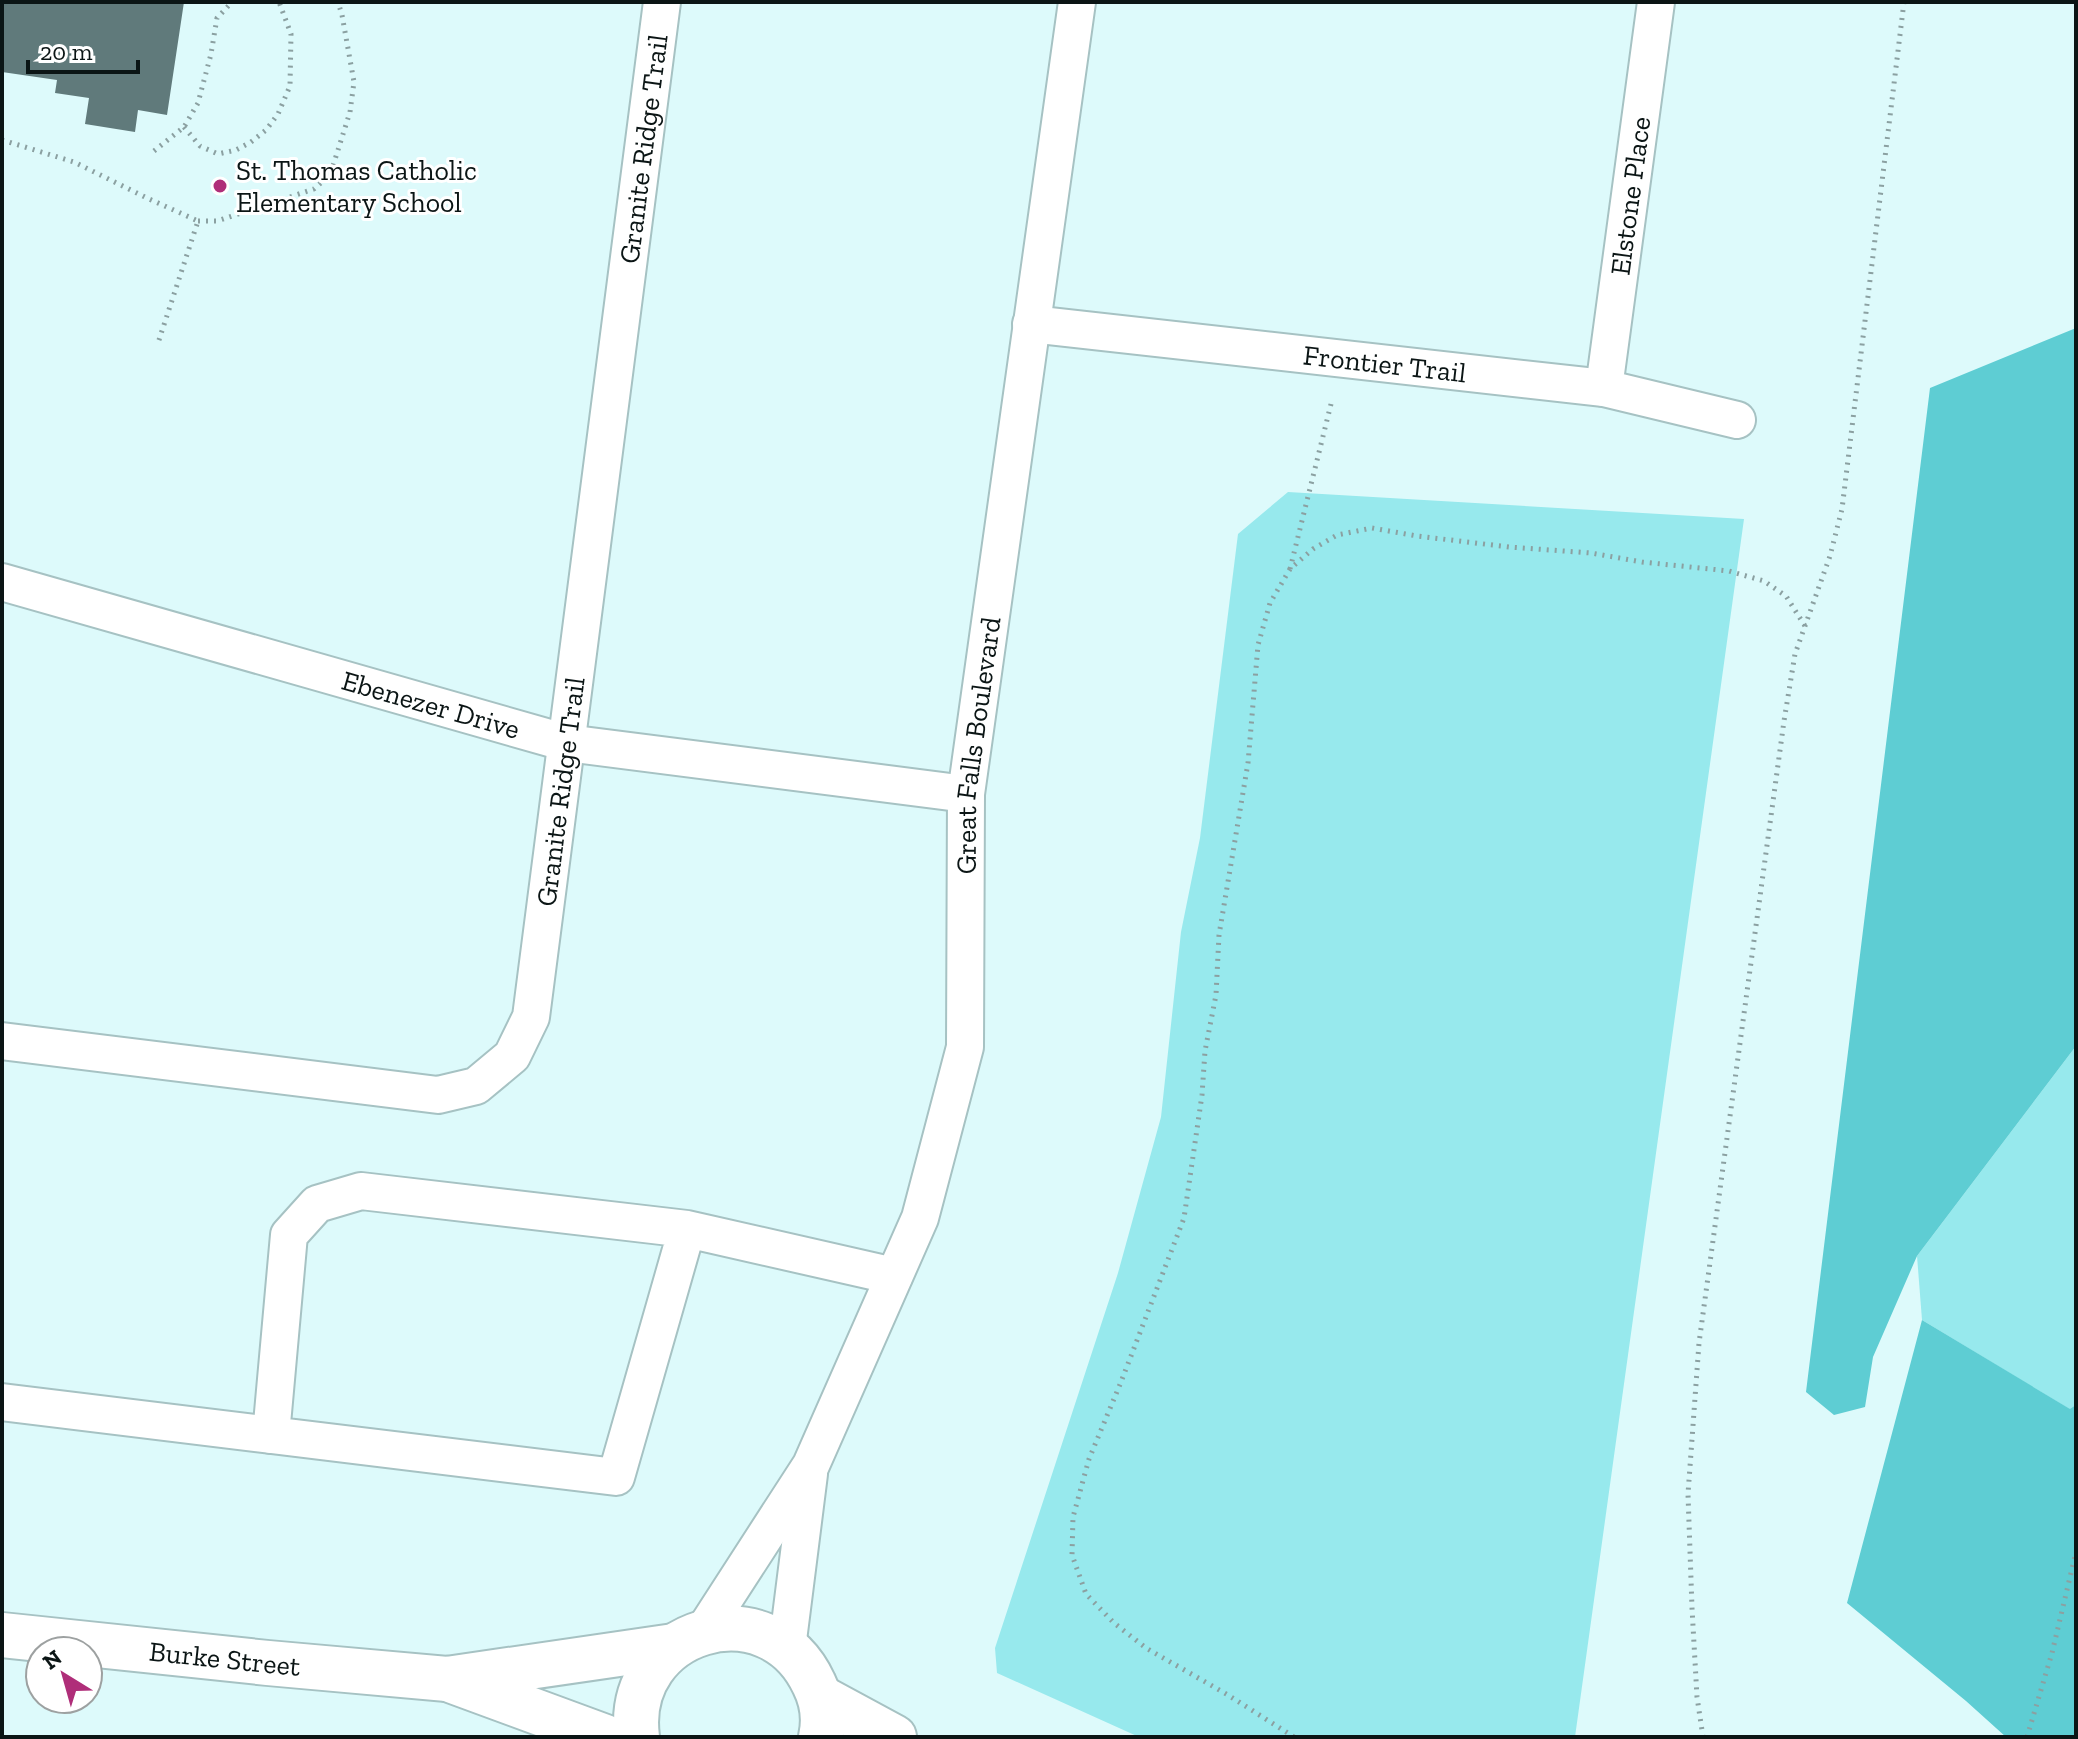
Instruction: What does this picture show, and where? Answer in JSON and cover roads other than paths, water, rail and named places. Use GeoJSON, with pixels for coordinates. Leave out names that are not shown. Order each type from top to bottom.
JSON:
{"type":"FeatureCollection","features":[{"type":"Feature","properties":{"kind":"street","name":"Granite Ridge Trail"},"geometry":{"type":"LineString","coordinates":[[2,1041],[438,1095],[476,1086],[512,1056],[531,1017],[662,2]]}},
{"type":"Feature","properties":{"kind":"street","name":"Great Falls Boulevard"},"geometry":{"type":"LineString","coordinates":[[689,1639],[811,1465],[920,1218],[965,1047],[966,794],[1077,2]]}},
{"type":"Feature","properties":{"kind":"street","name":"Elstone Place"},"geometry":{"type":"LineString","coordinates":[[1604,388],[1656,2]]}},
{"type":"Feature","properties":{"kind":"street","name":"Frontier Trail"},"geometry":{"type":"LineString","coordinates":[[1031,324],[1604,388],[1737,420]]}},
{"type":"Feature","properties":{"kind":"street","name":"Ebenezer Drive"},"geometry":{"type":"LineString","coordinates":[[2,582],[567,743],[966,794]]}},
{"type":"Feature","properties":{"kind":"street"},"geometry":{"type":"LineString","coordinates":[[271,1435],[289,1235],[317,1204],[361,1191],[687,1229],[894,1276]]}},
{"type":"Feature","properties":{"kind":"street"},"geometry":{"type":"LineString","coordinates":[[2,1402],[616,1477],[687,1229]]}},
{"type":"Feature","properties":{"kind":"street","name":"Great Falls Boulevard"},"geometry":{"type":"LineString","coordinates":[[787,1648],[811,1465]]}},
{"type":"Feature","properties":{"kind":"street","name":"Burke Street"},"geometry":{"type":"LineString","coordinates":[[2,1635],[447,1679],[689,1639],[732,1628],[761,1633],[787,1648]]}},
{"type":"Feature","properties":{"kind":"street"},"geometry":{"type":"LineString","coordinates":[[637,1737],[635,1721],[640,1692],[653,1666],[689,1639]]}},
{"type":"Feature","properties":{"kind":"street"},"geometry":{"type":"LineString","coordinates":[[787,1648],[807,1669],[820,1717],[894,1737]]}},
{"type":"Feature","properties":{"kind":"street","name":"Burke Street"},"geometry":{"type":"LineString","coordinates":[[447,1679],[605,1737]]}},
{"type":"Feature","properties":{"kind":"place","name":"St. Thomas Catholic Elementary School"},"geometry":{"type":"Point","coordinates":[220,186]}}]}
